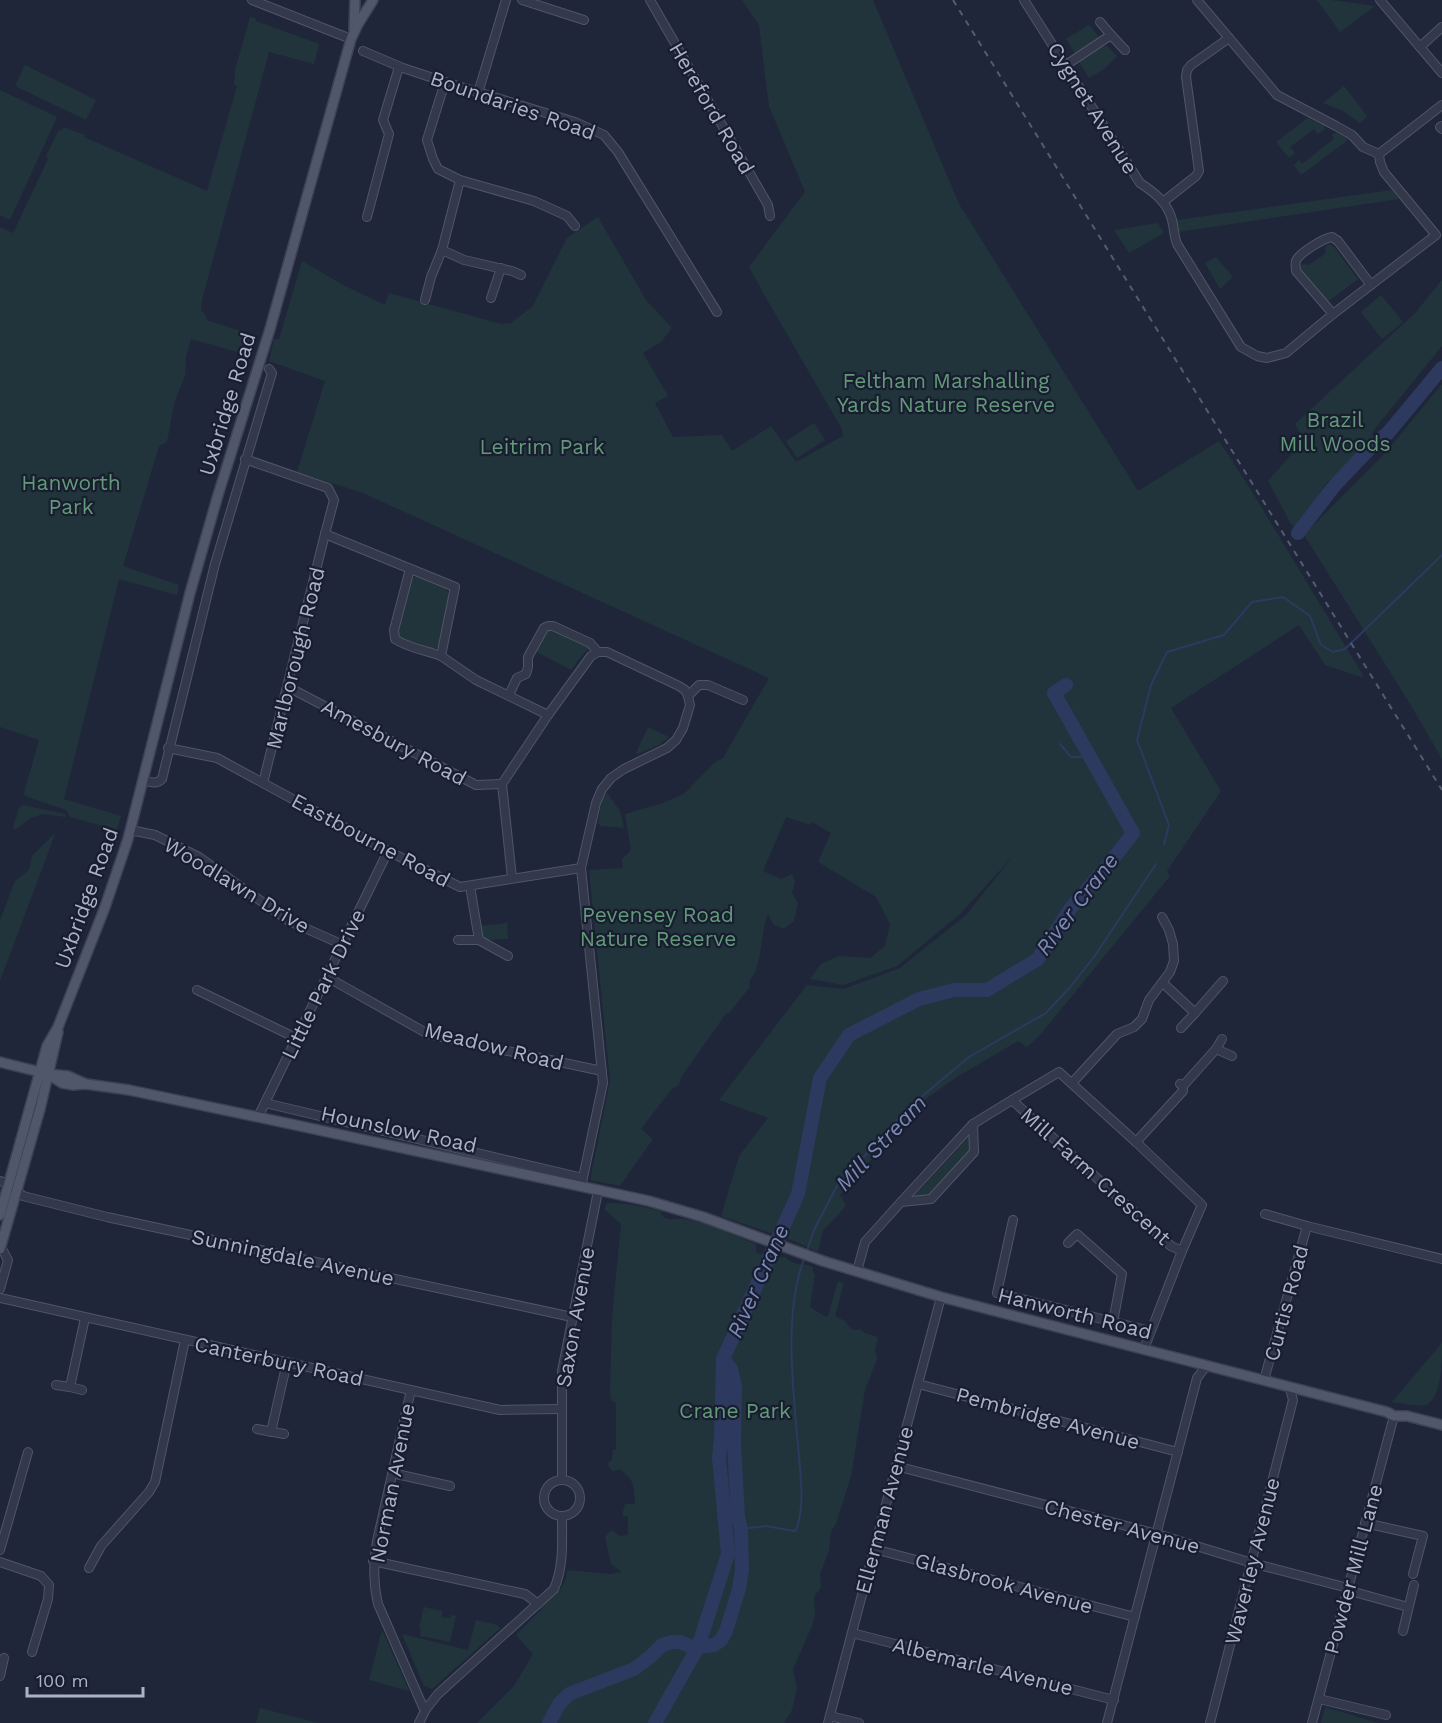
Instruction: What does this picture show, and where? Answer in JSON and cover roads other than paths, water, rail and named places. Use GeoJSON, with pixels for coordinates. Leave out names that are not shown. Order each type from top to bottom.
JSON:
{"type":"FeatureCollection","features":[{"type":"Feature","properties":{"kind":"main road"},"geometry":{"type":"LineString","coordinates":[[352,35],[356,0]]}},
{"type":"Feature","properties":{"kind":"main road"},"geometry":{"type":"LineString","coordinates":[[352,35],[373,0]]}},
{"type":"Feature","properties":{"kind":"main road","name":"Uxbridge Road"},"geometry":{"type":"LineString","coordinates":[[8,1185],[58,1027],[105,907],[130,830],[193,582],[270,329],[352,35]]}},
{"type":"Feature","properties":{"kind":"main road","name":"Hounslow Road"},"geometry":{"type":"LineString","coordinates":[[0,1062],[44,1073],[62,1083],[129,1090],[582,1183],[598,1191],[649,1201],[703,1217]]}},
{"type":"Feature","properties":{"kind":"main road"},"geometry":{"type":"LineString","coordinates":[[0,1215],[8,1185]]}},
{"type":"Feature","properties":{"kind":"main road"},"geometry":{"type":"LineString","coordinates":[[0,1248],[8,1185]]}},
{"type":"Feature","properties":{"kind":"main road","name":"Hanworth Road"},"geometry":{"type":"LineString","coordinates":[[703,1217],[799,1252],[941,1297],[1289,1386],[1394,1416],[1407,1416],[1442,1425]]}},
{"type":"Feature","properties":{"kind":"street"},"geometry":{"type":"LineString","coordinates":[[252,0],[352,35]]}},
{"type":"Feature","properties":{"kind":"street"},"geometry":{"type":"LineString","coordinates":[[478,93],[506,0]]}},
{"type":"Feature","properties":{"kind":"street"},"geometry":{"type":"LineString","coordinates":[[522,0],[584,20]]}},
{"type":"Feature","properties":{"kind":"street","name":"Hereford Road"},"geometry":{"type":"LineString","coordinates":[[650,0],[768,205],[770,216]]}},
{"type":"Feature","properties":{"kind":"street","name":"Cygnet Avenue"},"geometry":{"type":"LineString","coordinates":[[1024,0],[1140,183],[1163,202]]}},
{"type":"Feature","properties":{"kind":"street"},"geometry":{"type":"LineString","coordinates":[[1197,0],[1276,95],[1352,135],[1363,147],[1379,154]]}},
{"type":"Feature","properties":{"kind":"street"},"geometry":{"type":"LineString","coordinates":[[1380,0],[1442,73]]}},
{"type":"Feature","properties":{"kind":"street"},"geometry":{"type":"LineString","coordinates":[[1100,22],[1125,50]]}},
{"type":"Feature","properties":{"kind":"street"},"geometry":{"type":"LineString","coordinates":[[1420,47],[1442,27]]}},
{"type":"Feature","properties":{"kind":"street"},"geometry":{"type":"LineString","coordinates":[[1066,65],[1111,35]]}},
{"type":"Feature","properties":{"kind":"street"},"geometry":{"type":"LineString","coordinates":[[1229,38],[1187,70],[1186,77],[1199,171],[1196,176],[1163,202],[1172,219],[1173,234],[1177,244],[1241,347],[1257,356],[1267,358],[1278,357],[1286,353],[1439,233],[1384,172],[1379,154]]}},
{"type":"Feature","properties":{"kind":"street","name":"Boundaries Road"},"geometry":{"type":"LineString","coordinates":[[363,51],[445,82],[575,122],[604,135],[618,152],[717,312]]}},
{"type":"Feature","properties":{"kind":"street"},"geometry":{"type":"LineString","coordinates":[[367,217],[389,134],[383,120],[399,66]]}},
{"type":"Feature","properties":{"kind":"street"},"geometry":{"type":"LineString","coordinates":[[445,82],[427,140],[438,169],[460,180],[534,201],[567,216],[575,226]]}},
{"type":"Feature","properties":{"kind":"street"},"geometry":{"type":"LineString","coordinates":[[1379,154],[1442,105]]}},
{"type":"Feature","properties":{"kind":"street"},"geometry":{"type":"LineString","coordinates":[[425,300],[442,250],[460,180]]}},
{"type":"Feature","properties":{"kind":"street"},"geometry":{"type":"LineString","coordinates":[[567,216],[575,210]]}},
{"type":"Feature","properties":{"kind":"street"},"geometry":{"type":"LineString","coordinates":[[1333,315],[1296,271],[1295,263],[1299,258],[1325,238],[1332,237],[1338,241],[1371,285]]}},
{"type":"Feature","properties":{"kind":"street"},"geometry":{"type":"LineString","coordinates":[[442,250],[464,260],[521,275]]}},
{"type":"Feature","properties":{"kind":"street"},"geometry":{"type":"LineString","coordinates":[[491,298],[501,268]]}},
{"type":"Feature","properties":{"kind":"street","name":"Uxbridge Road"},"geometry":{"type":"LineString","coordinates":[[143,780],[155,783],[162,779],[215,564],[272,373],[269,369]]}},
{"type":"Feature","properties":{"kind":"street","name":"Marlborough Road"},"geometry":{"type":"LineString","coordinates":[[245,459],[327,488],[334,500],[263,783]]}},
{"type":"Feature","properties":{"kind":"street"},"geometry":{"type":"LineString","coordinates":[[325,534],[459,589],[441,657]]}},
{"type":"Feature","properties":{"kind":"street"},"geometry":{"type":"LineString","coordinates":[[410,569],[394,630],[395,639],[403,645],[428,651],[441,657],[476,680],[548,716]]}},
{"type":"Feature","properties":{"kind":"street"},"geometry":{"type":"LineString","coordinates":[[509,695],[517,678],[526,674],[528,657],[544,628],[548,626],[553,626],[590,643],[598,652]]}},
{"type":"Feature","properties":{"kind":"street"},"geometry":{"type":"LineString","coordinates":[[265,1103],[582,1183],[603,1083],[581,868],[596,803],[602,789],[611,778],[624,769],[667,748],[676,740],[683,729],[690,705],[685,690],[607,652],[598,652],[591,656],[502,784],[512,878]]}},
{"type":"Feature","properties":{"kind":"street"},"geometry":{"type":"LineString","coordinates":[[688,696],[699,686],[708,685],[743,700]]}},
{"type":"Feature","properties":{"kind":"street","name":"Amesbury Road"},"geometry":{"type":"LineString","coordinates":[[288,687],[476,785],[502,784]]}},
{"type":"Feature","properties":{"kind":"street","name":"Eastbourne Road"},"geometry":{"type":"LineString","coordinates":[[168,748],[217,758],[459,888],[581,868]]}},
{"type":"Feature","properties":{"kind":"street","name":"Woodlawn Drive"},"geometry":{"type":"LineString","coordinates":[[130,830],[155,836],[192,853],[289,921],[341,944]]}},
{"type":"Feature","properties":{"kind":"street","name":"Little Park Drive"},"geometry":{"type":"LineString","coordinates":[[258,1117],[388,851]]}},
{"type":"Feature","properties":{"kind":"street"},"geometry":{"type":"LineString","coordinates":[[470,886],[479,940]]}},
{"type":"Feature","properties":{"kind":"street"},"geometry":{"type":"LineString","coordinates":[[1144,1349],[1202,1205],[1072,1083],[1117,1034],[1134,1027],[1142,1019],[1149,1000],[1170,972],[1174,961],[1173,944],[1162,917]]}},
{"type":"Feature","properties":{"kind":"street"},"geometry":{"type":"LineString","coordinates":[[458,940],[479,940],[508,956]]}},
{"type":"Feature","properties":{"kind":"street","name":"Meadow Road"},"geometry":{"type":"LineString","coordinates":[[327,977],[428,1034],[602,1071]]}},
{"type":"Feature","properties":{"kind":"street"},"geometry":{"type":"LineString","coordinates":[[1181,1028],[1223,981]]}},
{"type":"Feature","properties":{"kind":"street"},"geometry":{"type":"LineString","coordinates":[[1163,983],[1195,1013]]}},
{"type":"Feature","properties":{"kind":"street"},"geometry":{"type":"LineString","coordinates":[[197,990],[296,1038]]}},
{"type":"Feature","properties":{"kind":"street"},"geometry":{"type":"LineString","coordinates":[[1136,1142],[1183,1091],[1182,1085],[1216,1049],[1222,1039]]}},
{"type":"Feature","properties":{"kind":"street"},"geometry":{"type":"LineString","coordinates":[[1216,1049],[1232,1056]]}},
{"type":"Feature","properties":{"kind":"street","name":"Mill Farm Crescent"},"geometry":{"type":"LineString","coordinates":[[858,1271],[866,1242],[973,1124],[1059,1072],[1072,1083]]}},
{"type":"Feature","properties":{"kind":"street","name":"Mill Farm Crescent"},"geometry":{"type":"LineString","coordinates":[[1012,1100],[1171,1246],[1182,1251]]}},
{"type":"Feature","properties":{"kind":"street"},"geometry":{"type":"LineString","coordinates":[[901,1202],[931,1199],[974,1152],[973,1124]]}},
{"type":"Feature","properties":{"kind":"street","name":"Sunningdale Avenue"},"geometry":{"type":"LineString","coordinates":[[8,1185],[23,1196],[107,1217],[572,1317]]}},
{"type":"Feature","properties":{"kind":"street","name":"Saxon Avenue"},"geometry":{"type":"LineString","coordinates":[[562,1480],[562,1371],[598,1191]]}},
{"type":"Feature","properties":{"kind":"street","name":"Curtis Road"},"geometry":{"type":"LineString","coordinates":[[1265,1214],[1442,1259]]}},
{"type":"Feature","properties":{"kind":"street","name":"Hanworth Road"},"geometry":{"type":"LineString","coordinates":[[1013,1220],[997,1293],[1150,1331]]}},
{"type":"Feature","properties":{"kind":"street","name":"Curtis Road"},"geometry":{"type":"LineString","coordinates":[[1264,1380],[1307,1226]]}},
{"type":"Feature","properties":{"kind":"street"},"geometry":{"type":"LineString","coordinates":[[1068,1243],[1077,1234],[1122,1274],[1113,1322]]}},
{"type":"Feature","properties":{"kind":"street"},"geometry":{"type":"LineString","coordinates":[[0,1248],[8,1260],[0,1289]]}},
{"type":"Feature","properties":{"kind":"street","name":"Ellerman Avenue"},"geometry":{"type":"LineString","coordinates":[[829,1719],[941,1297]]}},
{"type":"Feature","properties":{"kind":"street","name":"Canterbury Road"},"geometry":{"type":"LineString","coordinates":[[0,1298],[500,1410],[561,1409]]}},
{"type":"Feature","properties":{"kind":"street"},"geometry":{"type":"LineString","coordinates":[[70,1387],[86,1318]]}},
{"type":"Feature","properties":{"kind":"street"},"geometry":{"type":"LineString","coordinates":[[89,1568],[101,1546],[149,1492],[155,1482],[185,1340]]}},
{"type":"Feature","properties":{"kind":"street"},"geometry":{"type":"LineString","coordinates":[[271,1432],[287,1362]]}},
{"type":"Feature","properties":{"kind":"street"},"geometry":{"type":"LineString","coordinates":[[1193,1362],[1197,1378]]}},
{"type":"Feature","properties":{"kind":"street"},"geometry":{"type":"LineString","coordinates":[[1107,1723],[1197,1378],[1206,1365]]}},
{"type":"Feature","properties":{"kind":"street","name":"Pembridge Avenue"},"geometry":{"type":"LineString","coordinates":[[918,1384],[1178,1452]]}},
{"type":"Feature","properties":{"kind":"street"},"geometry":{"type":"LineString","coordinates":[[56,1385],[82,1390]]}},
{"type":"Feature","properties":{"kind":"street"},"geometry":{"type":"LineString","coordinates":[[1289,1386],[1293,1400],[1304,1390]]}},
{"type":"Feature","properties":{"kind":"street","name":"Norman Avenue"},"geometry":{"type":"LineString","coordinates":[[411,1390],[376,1541],[374,1588],[378,1604],[423,1707],[426,1709]]}},
{"type":"Feature","properties":{"kind":"street","name":"Waverley Avenue"},"geometry":{"type":"LineString","coordinates":[[1210,1723],[1293,1400]]}},
{"type":"Feature","properties":{"kind":"street","name":"Powder Mill Lane"},"geometry":{"type":"LineString","coordinates":[[1312,1723],[1394,1416]]}},
{"type":"Feature","properties":{"kind":"street"},"geometry":{"type":"LineString","coordinates":[[257,1429],[284,1434]]}},
{"type":"Feature","properties":{"kind":"street"},"geometry":{"type":"LineString","coordinates":[[0,1551],[28,1452]]}},
{"type":"Feature","properties":{"kind":"street","name":"Chester Avenue"},"geometry":{"type":"LineString","coordinates":[[896,1466],[1157,1534],[1408,1607]]}},
{"type":"Feature","properties":{"kind":"street"},"geometry":{"type":"LineString","coordinates":[[392,1473],[450,1486]]}},
{"type":"Feature","properties":{"kind":"street"},"geometry":{"type":"LineString","coordinates":[[562,1480],[567,1480],[577,1487],[581,1498],[577,1509],[562,1517],[550,1512],[544,1501],[546,1490],[550,1485],[562,1480]]}},
{"type":"Feature","properties":{"kind":"street"},"geometry":{"type":"LineString","coordinates":[[419,1723],[426,1709],[438,1694],[554,1588],[560,1576],[562,1517]]}},
{"type":"Feature","properties":{"kind":"street"},"geometry":{"type":"LineString","coordinates":[[1365,1523],[1423,1536],[1413,1574]]}},
{"type":"Feature","properties":{"kind":"street","name":"Glasbrook Avenue"},"geometry":{"type":"LineString","coordinates":[[874,1549],[1135,1617]]}},
{"type":"Feature","properties":{"kind":"street"},"geometry":{"type":"LineString","coordinates":[[374,1561],[525,1594],[538,1604]]}},
{"type":"Feature","properties":{"kind":"street"},"geometry":{"type":"LineString","coordinates":[[0,1562],[41,1576],[49,1586],[48,1599],[32,1652]]}},
{"type":"Feature","properties":{"kind":"street"},"geometry":{"type":"LineString","coordinates":[[1403,1631],[1414,1585]]}},
{"type":"Feature","properties":{"kind":"street","name":"Albemarle Avenue"},"geometry":{"type":"LineString","coordinates":[[852,1633],[1114,1700]]}},
{"type":"Feature","properties":{"kind":"street"},"geometry":{"type":"LineString","coordinates":[[0,1676],[4,1658]]}},
{"type":"Feature","properties":{"kind":"street"},"geometry":{"type":"LineString","coordinates":[[1319,1699],[1386,1715]]}},
{"type":"Feature","properties":{"kind":"street"},"geometry":{"type":"LineString","coordinates":[[829,1719],[859,1723]]}},
{"type":"Feature","properties":{"kind":"waterway","name":"River Crane"},"geometry":{"type":"LineString","coordinates":[[1298,533],[1335,485],[1374,444],[1388,433],[1442,368]]}},
{"type":"Feature","properties":{"kind":"waterway","name":"Mill Stream"},"geometry":{"type":"LineString","coordinates":[[1164,844],[1169,825],[1137,740],[1151,685],[1167,652],[1224,635],[1252,602],[1283,597],[1310,616],[1321,645],[1333,652],[1345,649],[1442,555]]}},
{"type":"Feature","properties":{"kind":"waterway","name":"River Crane"},"geometry":{"type":"LineString","coordinates":[[655,1723],[698,1647],[728,1554],[719,1458],[723,1359],[798,1194],[820,1078],[849,1035],[919,999],[954,990],[987,990],[1038,959],[1070,909],[1133,833],[1054,693],[1066,685]]}},
{"type":"Feature","properties":{"kind":"waterway"},"geometry":{"type":"LineString","coordinates":[[1060,744],[1071,757],[1090,757]]}},
{"type":"Feature","properties":{"kind":"waterway","name":"Mill Stream"},"geometry":{"type":"LineString","coordinates":[[806,1253],[815,1228],[837,1186],[900,1117],[969,1057],[1046,1013],[1094,957],[1156,864]]}},
{"type":"Feature","properties":{"kind":"waterway","name":"Mill Stream"},"geometry":{"type":"LineString","coordinates":[[741,1529],[766,1526],[794,1531],[799,1518],[801,1488],[791,1340],[797,1284],[804,1259]]}},
{"type":"Feature","properties":{"kind":"waterway","name":"River Crane"},"geometry":{"type":"LineString","coordinates":[[549,1723],[559,1704],[569,1694],[634,1669],[662,1645],[672,1642],[698,1647],[714,1645],[721,1640],[726,1631],[739,1589],[742,1569],[734,1444],[735,1387],[731,1369],[723,1359]]}},
{"type":"Feature","properties":{"kind":"railway"},"geometry":{"type":"LineString","coordinates":[[953,0],[1442,790]]}},
{"type":"Feature","properties":{"kind":"park label","name":"Feltham Marshalling Yards Nature Reserve"},"geometry":{"type":"Point","coordinates":[946,392]}},
{"type":"Feature","properties":{"kind":"park label","name":"Brazil Mill Woods"},"geometry":{"type":"Point","coordinates":[1335,431]}},
{"type":"Feature","properties":{"kind":"park label","name":"Leitrim Park"},"geometry":{"type":"Point","coordinates":[542,446]}},
{"type":"Feature","properties":{"kind":"park label","name":"Hanworth Park"},"geometry":{"type":"Point","coordinates":[71,494]}},
{"type":"Feature","properties":{"kind":"park label","name":"Pevensey Road Nature Reserve"},"geometry":{"type":"Point","coordinates":[658,926]}},
{"type":"Feature","properties":{"kind":"park label","name":"Crane Park"},"geometry":{"type":"Point","coordinates":[735,1410]}}]}
